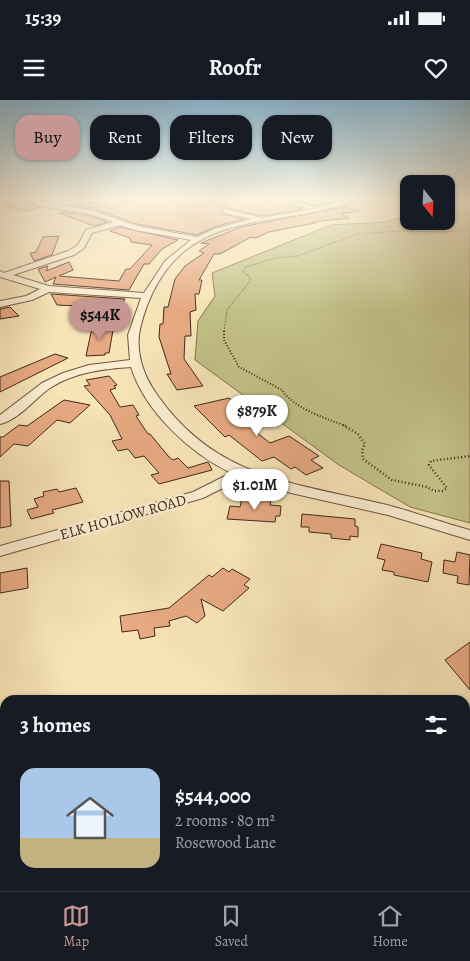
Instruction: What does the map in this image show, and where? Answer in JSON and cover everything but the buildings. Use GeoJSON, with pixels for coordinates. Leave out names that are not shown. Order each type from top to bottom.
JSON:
{"type":"FeatureCollection","features":[{"type":"Feature","properties":{"kind":"street"},"geometry":{"type":"LineString","coordinates":[[2,275],[66,256],[81,246],[87,236]]}},
{"type":"Feature","properties":{"kind":"street"},"geometry":{"type":"LineString","coordinates":[[183,236],[198,239]]}},
{"type":"Feature","properties":{"kind":"street"},"geometry":{"type":"LineString","coordinates":[[206,236],[183,248],[153,283],[146,296],[135,328],[133,346],[135,363],[150,394],[171,420],[206,452],[242,473],[289,489],[384,509],[470,535]]}},
{"type":"Feature","properties":{"kind":"street"},"geometry":{"type":"LineString","coordinates":[[2,275],[48,289],[146,296]]}},
{"type":"Feature","properties":{"kind":"street"},"geometry":{"type":"LineString","coordinates":[[0,304],[29,298],[48,289]]}},
{"type":"Feature","properties":{"kind":"street"},"geometry":{"type":"LineString","coordinates":[[0,420],[19,410],[49,385],[62,378],[90,369],[135,363]]}},
{"type":"Feature","properties":{"kind":"street","name":"ELK HOLLOW ROAD"},"geometry":{"type":"LineString","coordinates":[[0,551],[198,495],[242,473]]}},
{"type":"Feature","properties":{"kind":"path"},"geometry":{"type":"LineString","coordinates":[[347,236],[298,256],[275,258],[246,267],[243,272],[250,277],[250,281],[228,308],[225,316],[227,324],[223,334],[235,361],[243,370],[282,390],[285,396],[312,414],[344,424],[358,434],[365,444],[362,450],[363,459],[386,478],[434,491],[443,491],[447,488],[429,466],[431,461],[470,456]]}},
{"type":"Feature","properties":{"kind":"shaded area"},"geometry":{"type":"Polygon","coordinates":[[[304,236],[470,236],[470,523],[410,507],[339,465],[195,360],[198,321],[215,296],[212,273],[304,236]]]}}]}
